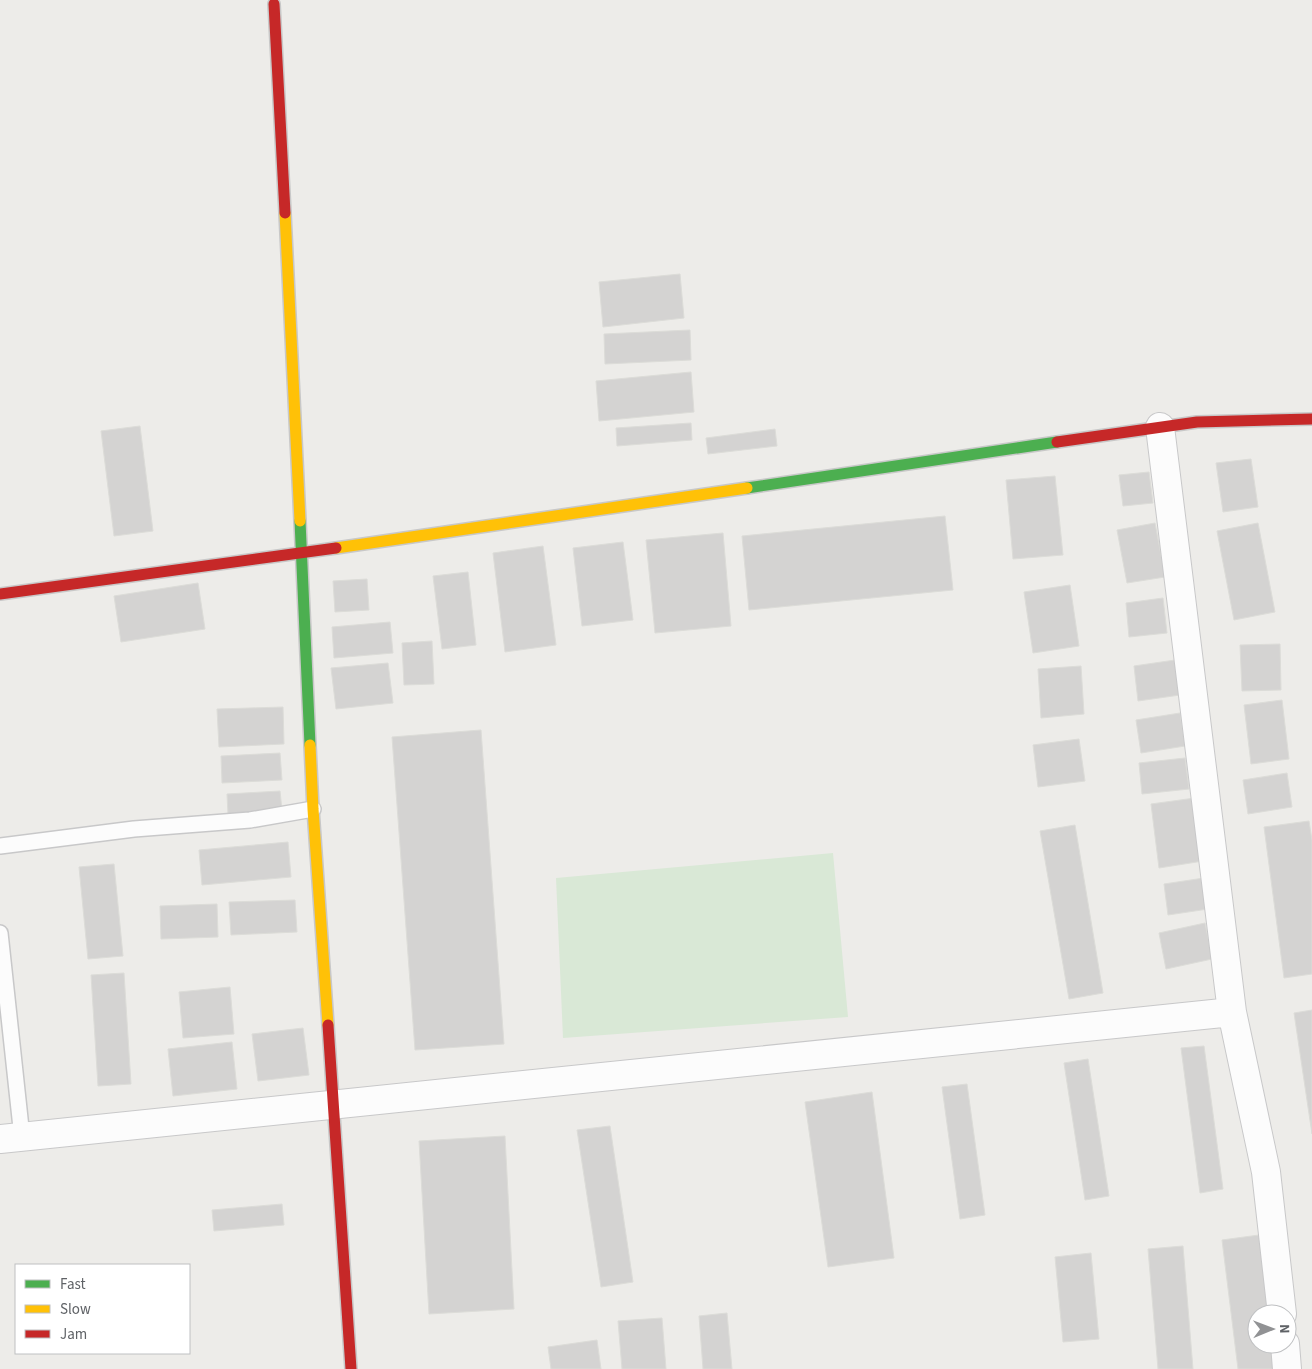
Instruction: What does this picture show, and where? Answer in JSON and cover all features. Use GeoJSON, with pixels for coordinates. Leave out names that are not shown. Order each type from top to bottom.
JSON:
{"type":"FeatureCollection","features":[{"type":"Feature","properties":{"kind":"street"},"geometry":{"type":"LineString","coordinates":[[274,4],[302,553],[312,809],[351,1369]]}},
{"type":"Feature","properties":{"kind":"street"},"geometry":{"type":"LineString","coordinates":[[0,594],[302,553],[1197,422],[1312,419]]}},
{"type":"Feature","properties":{"kind":"street"},"geometry":{"type":"LineString","coordinates":[[1160,427],[1232,1012],[1266,1172],[1281,1304]]}},
{"type":"Feature","properties":{"kind":"street"},"geometry":{"type":"LineString","coordinates":[[11,1138],[1232,1012]]}},
{"type":"Feature","properties":{"kind":"street"},"geometry":{"type":"LineString","coordinates":[[1286,1354],[1288,1369]]}},
{"type":"Feature","properties":{"kind":"lane"},"geometry":{"type":"LineString","coordinates":[[0,846],[134,829],[250,820],[312,809]]}},
{"type":"Feature","properties":{"kind":"lane"},"geometry":{"type":"LineString","coordinates":[[0,933],[11,1138]]}},
{"type":"Feature","properties":{"kind":"green space"},"geometry":{"type":"Polygon","coordinates":[[[833,853],[848,1017],[563,1038],[556,878],[833,853]]]}},
{"type":"Feature","properties":{"kind":"building"},"geometry":{"type":"Polygon","coordinates":[[[680,274],[684,318],[603,327],[599,282],[680,274]]]}},
{"type":"Feature","properties":{"kind":"building"},"geometry":{"type":"Polygon","coordinates":[[[690,330],[691,360],[605,364],[604,334],[690,330]]]}},
{"type":"Feature","properties":{"kind":"building"},"geometry":{"type":"Polygon","coordinates":[[[691,372],[694,412],[599,421],[596,381],[691,372]]]}},
{"type":"Feature","properties":{"kind":"building"},"geometry":{"type":"Polygon","coordinates":[[[691,423],[692,440],[617,446],[616,428],[691,423]]]}},
{"type":"Feature","properties":{"kind":"building"},"geometry":{"type":"Polygon","coordinates":[[[140,426],[153,531],[114,536],[101,431],[140,426]]]}},
{"type":"Feature","properties":{"kind":"building"},"geometry":{"type":"Polygon","coordinates":[[[775,429],[777,446],[708,454],[706,438],[775,429]]]}},
{"type":"Feature","properties":{"kind":"building"},"geometry":{"type":"Polygon","coordinates":[[[1251,459],[1258,507],[1223,512],[1216,463],[1251,459]]]}},
{"type":"Feature","properties":{"kind":"building"},"geometry":{"type":"Polygon","coordinates":[[[1149,472],[1153,503],[1123,506],[1119,475],[1149,472]]]}},
{"type":"Feature","properties":{"kind":"building"},"geometry":{"type":"Polygon","coordinates":[[[1055,476],[1063,555],[1013,559],[1006,480],[1055,476]]]}},
{"type":"Feature","properties":{"kind":"building"},"geometry":{"type":"Polygon","coordinates":[[[945,516],[953,590],[749,610],[742,536],[945,516]]]}},
{"type":"Feature","properties":{"kind":"building"},"geometry":{"type":"Polygon","coordinates":[[[1155,523],[1165,577],[1127,583],[1117,530],[1155,523]]]}},
{"type":"Feature","properties":{"kind":"building"},"geometry":{"type":"Polygon","coordinates":[[[1258,523],[1275,612],[1234,620],[1217,531],[1258,523]]]}},
{"type":"Feature","properties":{"kind":"building"},"geometry":{"type":"Polygon","coordinates":[[[723,533],[731,626],[655,633],[646,540],[723,533]]]}},
{"type":"Feature","properties":{"kind":"building"},"geometry":{"type":"Polygon","coordinates":[[[623,542],[633,620],[582,626],[573,548],[623,542]]]}},
{"type":"Feature","properties":{"kind":"building"},"geometry":{"type":"Polygon","coordinates":[[[543,546],[556,645],[505,652],[493,553],[543,546]]]}},
{"type":"Feature","properties":{"kind":"building"},"geometry":{"type":"Polygon","coordinates":[[[468,572],[476,645],[442,649],[433,576],[468,572]]]}},
{"type":"Feature","properties":{"kind":"building"},"geometry":{"type":"Polygon","coordinates":[[[367,579],[369,610],[335,612],[333,581],[367,579]]]}},
{"type":"Feature","properties":{"kind":"building"},"geometry":{"type":"Polygon","coordinates":[[[198,583],[205,629],[121,642],[114,596],[198,583]]]}},
{"type":"Feature","properties":{"kind":"building"},"geometry":{"type":"Polygon","coordinates":[[[1070,585],[1079,646],[1033,653],[1024,592],[1070,585]]]}},
{"type":"Feature","properties":{"kind":"building"},"geometry":{"type":"Polygon","coordinates":[[[1163,598],[1167,633],[1129,637],[1126,603],[1163,598]]]}},
{"type":"Feature","properties":{"kind":"building"},"geometry":{"type":"Polygon","coordinates":[[[390,622],[393,653],[334,658],[332,627],[390,622]]]}},
{"type":"Feature","properties":{"kind":"building"},"geometry":{"type":"Polygon","coordinates":[[[432,641],[434,684],[404,685],[402,643],[432,641]]]}},
{"type":"Feature","properties":{"kind":"building"},"geometry":{"type":"Polygon","coordinates":[[[1280,644],[1281,690],[1242,691],[1240,645],[1280,644]]]}},
{"type":"Feature","properties":{"kind":"building"},"geometry":{"type":"Polygon","coordinates":[[[1175,660],[1180,695],[1138,701],[1134,666],[1175,660]]]}},
{"type":"Feature","properties":{"kind":"building"},"geometry":{"type":"Polygon","coordinates":[[[388,663],[393,703],[336,709],[331,668],[388,663]]]}},
{"type":"Feature","properties":{"kind":"building"},"geometry":{"type":"Polygon","coordinates":[[[1081,666],[1084,714],[1041,718],[1038,669],[1081,666]]]}},
{"type":"Feature","properties":{"kind":"building"},"geometry":{"type":"Polygon","coordinates":[[[1282,700],[1289,759],[1251,764],[1244,705],[1282,700]]]}},
{"type":"Feature","properties":{"kind":"building"},"geometry":{"type":"Polygon","coordinates":[[[283,707],[284,744],[219,747],[217,709],[283,707]]]}},
{"type":"Feature","properties":{"kind":"building"},"geometry":{"type":"Polygon","coordinates":[[[1180,713],[1185,746],[1141,753],[1136,720],[1180,713]]]}},
{"type":"Feature","properties":{"kind":"building"},"geometry":{"type":"Polygon","coordinates":[[[481,730],[504,1044],[415,1050],[392,737],[481,730]]]}},
{"type":"Feature","properties":{"kind":"building"},"geometry":{"type":"Polygon","coordinates":[[[1079,739],[1085,781],[1038,787],[1033,745],[1079,739]]]}},
{"type":"Feature","properties":{"kind":"building"},"geometry":{"type":"Polygon","coordinates":[[[280,753],[282,780],[222,783],[221,756],[280,753]]]}},
{"type":"Feature","properties":{"kind":"building"},"geometry":{"type":"Polygon","coordinates":[[[1185,758],[1189,789],[1142,794],[1139,763],[1185,758]]]}},
{"type":"Feature","properties":{"kind":"building"},"geometry":{"type":"Polygon","coordinates":[[[1287,773],[1292,807],[1248,814],[1243,780],[1287,773]]]}},
{"type":"Feature","properties":{"kind":"building"},"geometry":{"type":"Polygon","coordinates":[[[280,791],[282,810],[228,814],[227,794],[280,791]]]}},
{"type":"Feature","properties":{"kind":"building"},"geometry":{"type":"Polygon","coordinates":[[[1195,798],[1203,861],[1159,868],[1151,804],[1195,798]]]}},
{"type":"Feature","properties":{"kind":"building"},"geometry":{"type":"Polygon","coordinates":[[[1309,821],[1312,840],[1312,974],[1284,978],[1264,827],[1309,821]]]}},
{"type":"Feature","properties":{"kind":"building"},"geometry":{"type":"Polygon","coordinates":[[[1075,825],[1103,993],[1069,999],[1040,831],[1075,825]]]}},
{"type":"Feature","properties":{"kind":"building"},"geometry":{"type":"Polygon","coordinates":[[[288,842],[291,877],[202,885],[199,850],[288,842]]]}},
{"type":"Feature","properties":{"kind":"building"},"geometry":{"type":"Polygon","coordinates":[[[114,864],[123,956],[88,959],[79,867],[114,864]]]}},
{"type":"Feature","properties":{"kind":"building"},"geometry":{"type":"Polygon","coordinates":[[[1204,878],[1208,909],[1168,915],[1164,884],[1204,878]]]}},
{"type":"Feature","properties":{"kind":"building"},"geometry":{"type":"Polygon","coordinates":[[[295,900],[297,932],[231,935],[229,902],[295,900]]]}},
{"type":"Feature","properties":{"kind":"building"},"geometry":{"type":"Polygon","coordinates":[[[217,904],[218,937],[161,939],[160,906],[217,904]]]}},
{"type":"Feature","properties":{"kind":"building"},"geometry":{"type":"Polygon","coordinates":[[[1205,923],[1212,959],[1166,969],[1159,933],[1205,923]]]}},
{"type":"Feature","properties":{"kind":"building"},"geometry":{"type":"Polygon","coordinates":[[[124,973],[131,1084],[98,1086],[91,975],[124,973]]]}},
{"type":"Feature","properties":{"kind":"building"},"geometry":{"type":"Polygon","coordinates":[[[230,987],[234,1034],[183,1038],[179,992],[230,987]]]}},
{"type":"Feature","properties":{"kind":"building"},"geometry":{"type":"Polygon","coordinates":[[[1312,1010],[1312,1134],[1294,1013],[1312,1010]]]}},
{"type":"Feature","properties":{"kind":"building"},"geometry":{"type":"Polygon","coordinates":[[[303,1028],[309,1075],[258,1081],[252,1034],[303,1028]]]}},
{"type":"Feature","properties":{"kind":"building"},"geometry":{"type":"Polygon","coordinates":[[[232,1042],[237,1089],[173,1096],[168,1049],[232,1042]]]}},
{"type":"Feature","properties":{"kind":"building"},"geometry":{"type":"Polygon","coordinates":[[[1204,1046],[1223,1189],[1200,1193],[1181,1048],[1204,1046]]]}},
{"type":"Feature","properties":{"kind":"building"},"geometry":{"type":"Polygon","coordinates":[[[1088,1059],[1109,1196],[1085,1200],[1064,1063],[1088,1059]]]}},
{"type":"Feature","properties":{"kind":"building"},"geometry":{"type":"Polygon","coordinates":[[[967,1084],[985,1215],[960,1219],[942,1087],[967,1084]]]}},
{"type":"Feature","properties":{"kind":"building"},"geometry":{"type":"Polygon","coordinates":[[[872,1092],[894,1258],[828,1267],[805,1102],[872,1092]]]}},
{"type":"Feature","properties":{"kind":"building"},"geometry":{"type":"Polygon","coordinates":[[[610,1126],[633,1282],[601,1287],[577,1130],[610,1126]]]}},
{"type":"Feature","properties":{"kind":"building"},"geometry":{"type":"Polygon","coordinates":[[[505,1136],[514,1309],[429,1314],[419,1141],[505,1136]]]}},
{"type":"Feature","properties":{"kind":"building"},"geometry":{"type":"Polygon","coordinates":[[[282,1204],[284,1225],[214,1231],[212,1210],[282,1204]]]}},
{"type":"Feature","properties":{"kind":"building"},"geometry":{"type":"Polygon","coordinates":[[[1259,1235],[1268,1304],[1247,1304],[1247,1354],[1274,1354],[1276,1369],[1238,1369],[1222,1240],[1259,1235]]]}},
{"type":"Feature","properties":{"kind":"building"},"geometry":{"type":"Polygon","coordinates":[[[1183,1246],[1193,1369],[1158,1369],[1148,1249],[1183,1246]]]}},
{"type":"Feature","properties":{"kind":"building"},"geometry":{"type":"Polygon","coordinates":[[[1091,1253],[1099,1339],[1063,1342],[1055,1257],[1091,1253]]]}},
{"type":"Feature","properties":{"kind":"building"},"geometry":{"type":"Polygon","coordinates":[[[727,1313],[732,1369],[703,1369],[699,1316],[727,1313]]]}},
{"type":"Feature","properties":{"kind":"building"},"geometry":{"type":"Polygon","coordinates":[[[662,1318],[666,1369],[622,1369],[618,1321],[662,1318]]]}},
{"type":"Feature","properties":{"kind":"building"},"geometry":{"type":"Polygon","coordinates":[[[597,1340],[601,1369],[551,1369],[548,1347],[597,1340]]]}},
{"type":"Feature","properties":{"kind":"traffic: fast"},"geometry":{"type":"LineString","coordinates":[[747,488],[1057,442]]}},
{"type":"Feature","properties":{"kind":"traffic: fast"},"geometry":{"type":"LineString","coordinates":[[300,521],[310,745]]}},
{"type":"Feature","properties":{"kind":"traffic: slow"},"geometry":{"type":"LineString","coordinates":[[285,213],[300,521]]}},
{"type":"Feature","properties":{"kind":"traffic: slow"},"geometry":{"type":"LineString","coordinates":[[336,548],[747,488]]}},
{"type":"Feature","properties":{"kind":"traffic: slow"},"geometry":{"type":"LineString","coordinates":[[310,745],[328,1025]]}},
{"type":"Feature","properties":{"kind":"traffic: jam"},"geometry":{"type":"LineString","coordinates":[[274,4],[285,213]]}},
{"type":"Feature","properties":{"kind":"traffic: jam"},"geometry":{"type":"LineString","coordinates":[[1057,442],[1197,422],[1312,419]]}},
{"type":"Feature","properties":{"kind":"traffic: jam"},"geometry":{"type":"LineString","coordinates":[[0,594],[336,548]]}},
{"type":"Feature","properties":{"kind":"traffic: jam"},"geometry":{"type":"LineString","coordinates":[[328,1025],[351,1369]]}}]}
